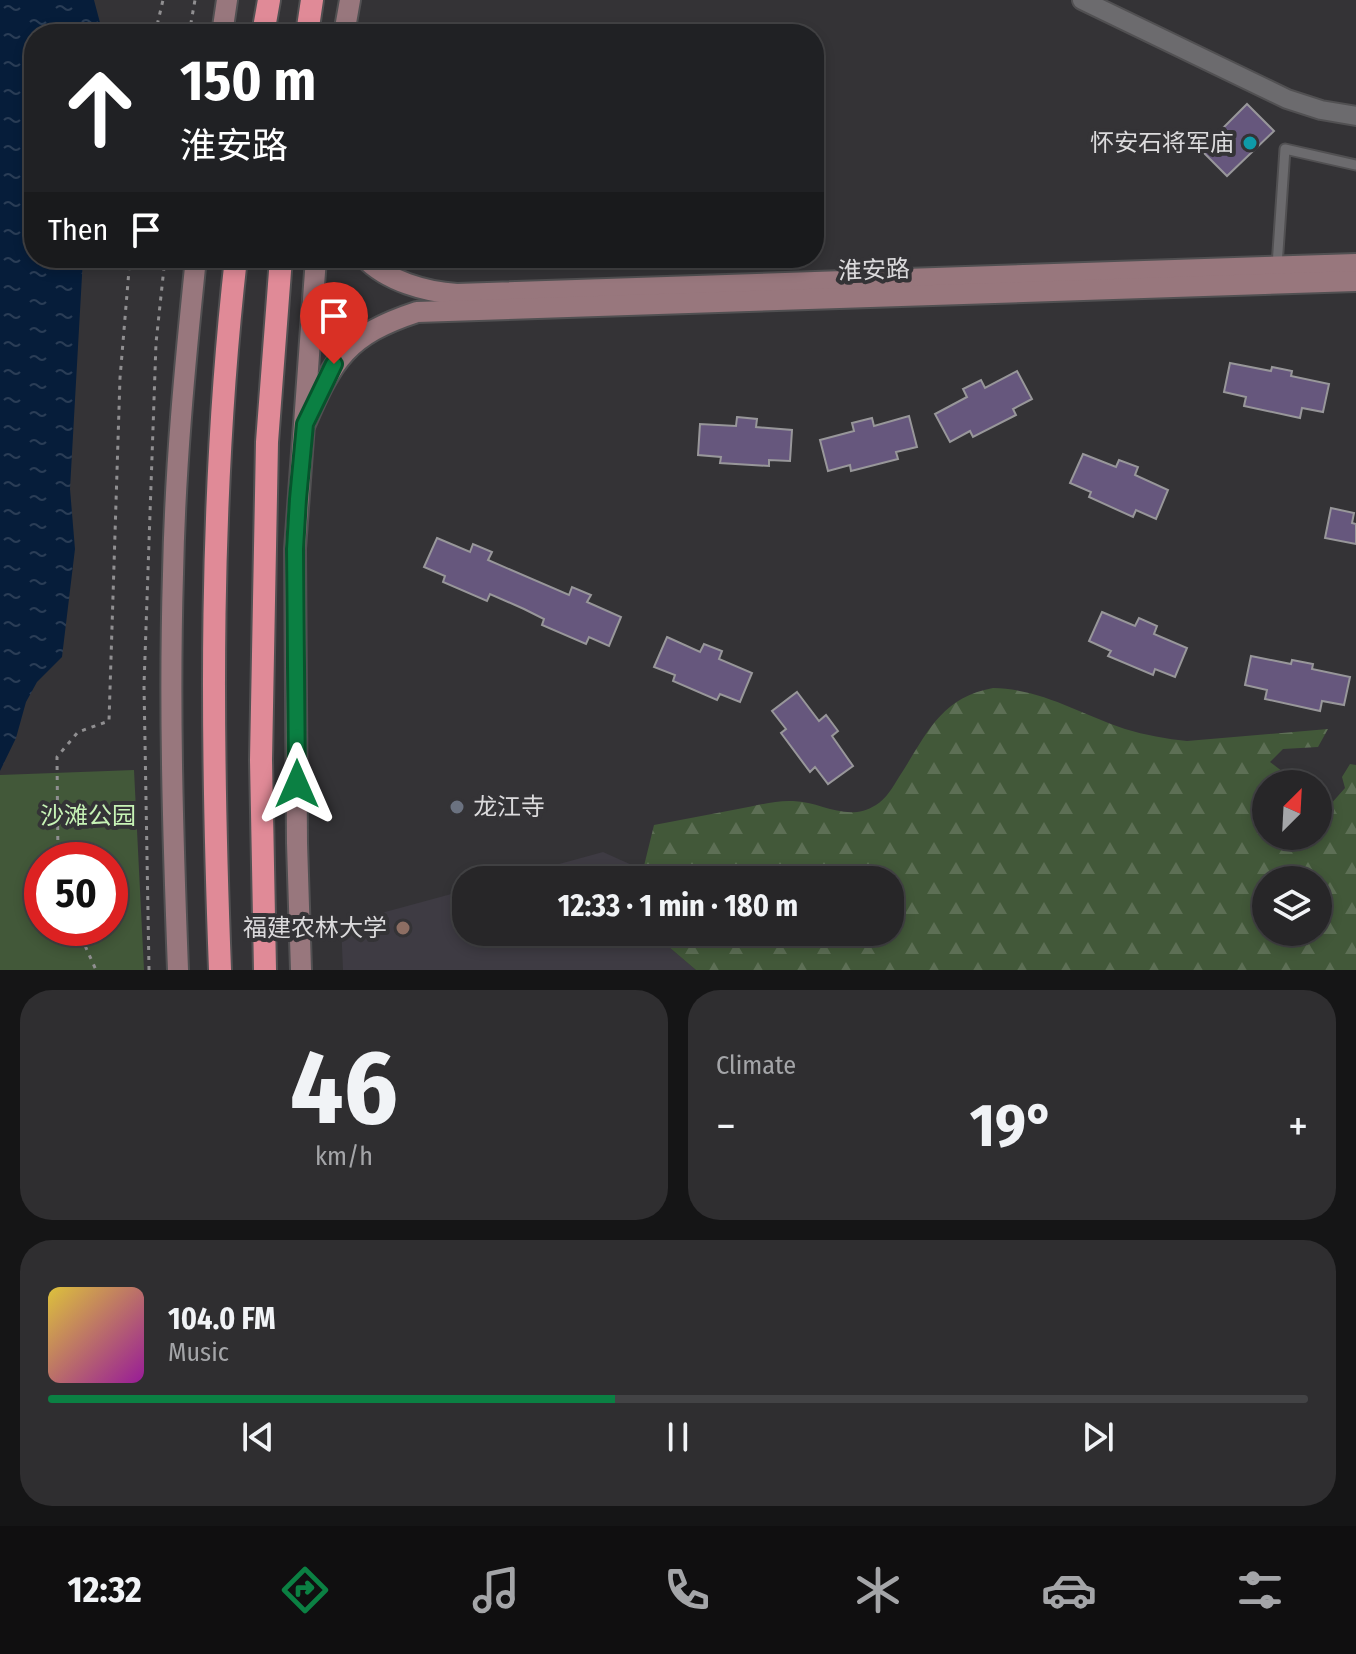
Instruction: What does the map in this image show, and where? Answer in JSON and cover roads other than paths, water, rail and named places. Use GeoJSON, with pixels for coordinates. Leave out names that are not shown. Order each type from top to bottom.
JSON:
{"type":"FeatureCollection","features":[{"type":"Feature","properties":{"kind":"highway"},"geometry":{"type":"LineString","coordinates":[[265,24],[269,0]]}},
{"type":"Feature","properties":{"kind":"highway"},"geometry":{"type":"LineString","coordinates":[[308,24],[312,0]]}},
{"type":"Feature","properties":{"kind":"highway"},"geometry":{"type":"LineString","coordinates":[[220,970],[213,787],[213,635],[224,396],[235,268]]}},
{"type":"Feature","properties":{"kind":"highway"},"geometry":{"type":"LineString","coordinates":[[265,970],[261,760],[267,458],[280,268]]}},
{"type":"Feature","properties":{"kind":"main road"},"geometry":{"type":"LineString","coordinates":[[223,24],[227,0]]}},
{"type":"Feature","properties":{"kind":"main road"},"geometry":{"type":"LineString","coordinates":[[346,24],[350,0]]}},
{"type":"Feature","properties":{"kind":"main road","name":"淮安路"},"geometry":{"type":"LineString","coordinates":[[380,268],[416,287],[457,294],[1356,264]]}},
{"type":"Feature","properties":{"kind":"main road"},"geometry":{"type":"LineString","coordinates":[[178,970],[172,805],[173,572],[183,384],[195,268]]}},
{"type":"Feature","properties":{"kind":"main road"},"geometry":{"type":"LineString","coordinates":[[301,970],[295,549],[315,268]]}},
{"type":"Feature","properties":{"kind":"main road","name":"淮安路"},"geometry":{"type":"LineString","coordinates":[[305,424],[325,377],[347,348],[382,325],[417,312],[1356,281]]}},
{"type":"Feature","properties":{"kind":"street"},"geometry":{"type":"LineString","coordinates":[[1082,0],[1287,99],[1321,110],[1356,116]]}},
{"type":"Feature","properties":{"kind":"lane"},"geometry":{"type":"LineString","coordinates":[[1277,266],[1285,149],[1356,165]]}},
{"type":"Feature","properties":{"kind":"water"},"geometry":{"type":"Polygon","coordinates":[[[0,0],[94,0],[100,24],[24,24],[24,268],[82,268],[70,489],[75,549],[62,657],[37,682],[26,702],[16,738],[0,771],[0,0]]]}},
{"type":"Feature","properties":{"kind":"place","name":"怀安石将军庙"},"geometry":{"type":"Point","coordinates":[1250,143]}},
{"type":"Feature","properties":{"kind":"place","name":"龙江寺"},"geometry":{"type":"Point","coordinates":[457,807]}},
{"type":"Feature","properties":{"kind":"place","name":"福建农林大学"},"geometry":{"type":"Point","coordinates":[403,928]}},
{"type":"Feature","properties":{"kind":"park label","name":"沙滩公园"},"geometry":{"type":"Point","coordinates":[88,816]}}]}
